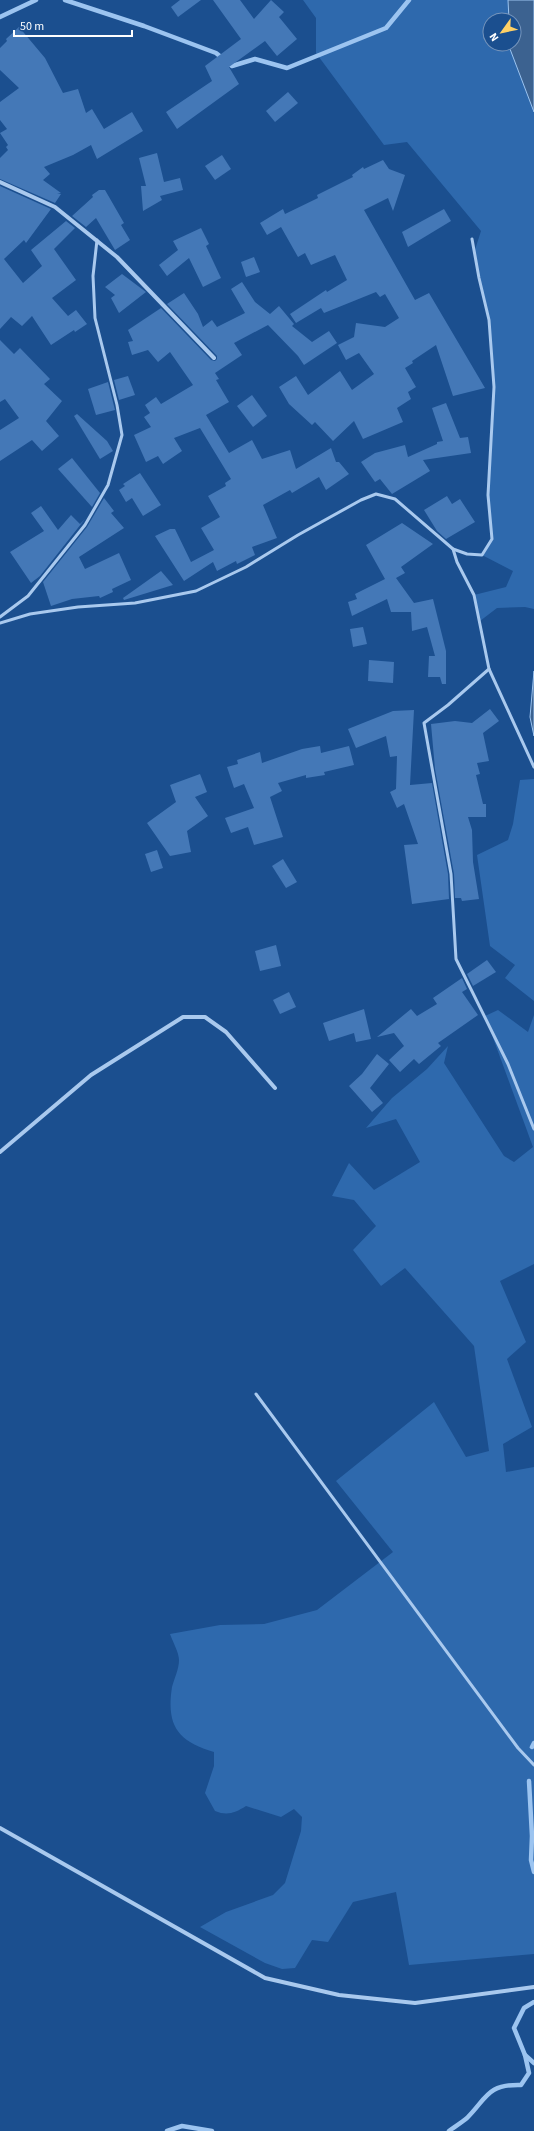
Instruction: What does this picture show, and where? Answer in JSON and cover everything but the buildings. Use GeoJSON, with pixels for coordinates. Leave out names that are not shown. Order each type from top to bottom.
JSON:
{"type":"FeatureCollection","features":[{"type":"Feature","properties":{"kind":"street"},"geometry":{"type":"LineString","coordinates":[[0,182],[55,207],[97,240],[138,276],[214,358]]}},
{"type":"Feature","properties":{"kind":"street"},"geometry":{"type":"LineString","coordinates":[[0,1152],[91,1075],[183,1017],[205,1017],[226,1032],[275,1088]]}},
{"type":"Feature","properties":{"kind":"street"},"geometry":{"type":"LineString","coordinates":[[0,1828],[264,1978],[339,1996],[415,2003],[534,1987]]}},
{"type":"Feature","properties":{"kind":"lane"},"geometry":{"type":"LineString","coordinates":[[0,623],[30,614],[78,607],[135,603],[196,591],[246,567],[298,534],[361,500],[376,494],[394,500],[453,549],[467,554],[482,555],[492,539],[488,495],[494,387],[489,320],[472,239]]}},
{"type":"Feature","properties":{"kind":"lane"},"geometry":{"type":"LineString","coordinates":[[0,616],[28,596],[85,525],[108,485],[122,435],[117,405],[95,318],[93,276],[97,240]]}},
{"type":"Feature","properties":{"kind":"lane"},"geometry":{"type":"LineString","coordinates":[[453,549],[457,562],[474,595],[489,669],[534,767]]}},
{"type":"Feature","properties":{"kind":"lane"},"geometry":{"type":"LineString","coordinates":[[489,669],[448,705],[424,723],[451,874],[456,959],[508,1064],[534,1129]]}},
{"type":"Feature","properties":{"kind":"lane"},"geometry":{"type":"LineString","coordinates":[[256,1394],[518,1748],[534,1765]]}},
{"type":"Feature","properties":{"kind":"shaded area"},"geometry":{"type":"Polygon","coordinates":[[[303,0],[508,0],[509,12],[482,12],[482,52],[513,52],[534,112],[534,609],[525,607],[497,608],[480,621],[474,595],[506,587],[513,571],[482,555],[492,539],[488,495],[494,387],[489,320],[474,253],[481,231],[407,142],[384,145],[316,53],[316,18],[303,0]]]}},
{"type":"Feature","properties":{"kind":"shaded area"},"geometry":{"type":"Polygon","coordinates":[[[508,0],[534,0],[534,112],[511,52],[522,52],[522,12],[509,12],[508,0]]]}},
{"type":"Feature","properties":{"kind":"shaded area"},"geometry":{"type":"Polygon","coordinates":[[[534,671],[534,736],[530,717],[534,671]]]}},
{"type":"Feature","properties":{"kind":"shaded area"},"geometry":{"type":"Polygon","coordinates":[[[534,779],[534,1001],[505,978],[515,965],[490,946],[477,855],[508,840],[513,824],[520,780],[534,779]]]}},
{"type":"Feature","properties":{"kind":"shaded area"},"geometry":{"type":"Polygon","coordinates":[[[498,1010],[528,1032],[534,1015],[534,1264],[500,1281],[526,1342],[507,1359],[532,1427],[503,1444],[506,1472],[534,1467],[534,1954],[409,1965],[396,1892],[353,1902],[328,1942],[312,1940],[295,1968],[282,1969],[265,1963],[200,1927],[226,1912],[273,1895],[285,1883],[301,1831],[302,1817],[294,1809],[281,1817],[246,1806],[231,1813],[215,1811],[205,1793],[214,1766],[214,1752],[191,1743],[177,1730],[173,1722],[171,1712],[172,1687],[179,1663],[179,1657],[170,1634],[220,1625],[264,1624],[317,1610],[393,1552],[336,1481],[434,1402],[466,1457],[489,1451],[474,1346],[405,1268],[381,1286],[353,1250],[376,1226],[354,1200],[332,1196],[349,1163],[374,1190],[420,1162],[396,1119],[366,1128],[392,1098],[427,1069],[448,1046],[444,1063],[504,1156],[514,1162],[533,1147],[485,1016],[498,1010]]]}},
{"type":"Feature","properties":{"kind":"waterway"},"geometry":{"type":"LineString","coordinates":[[0,17],[36,0]]}},
{"type":"Feature","properties":{"kind":"waterway"},"geometry":{"type":"LineString","coordinates":[[65,0],[144,26],[216,53],[232,66],[255,59],[287,68],[386,28],[409,0]]}},
{"type":"Feature","properties":{"kind":"waterway"},"geometry":{"type":"LineString","coordinates":[[532,1747],[534,1743]]}},
{"type":"Feature","properties":{"kind":"waterway"},"geometry":{"type":"LineString","coordinates":[[529,1781],[532,1836],[531,1860],[534,1872]]}},
{"type":"Feature","properties":{"kind":"waterway"},"geometry":{"type":"LineString","coordinates":[[449,2131],[467,2118],[494,2090],[510,2085],[521,2085],[529,2073],[525,2055],[514,2028],[524,2008],[534,2002]]}},
{"type":"Feature","properties":{"kind":"waterway"},"geometry":{"type":"LineString","coordinates":[[525,2055],[534,2063]]}},
{"type":"Feature","properties":{"kind":"waterway"},"geometry":{"type":"LineString","coordinates":[[167,2131],[182,2126],[212,2131]]}}]}
